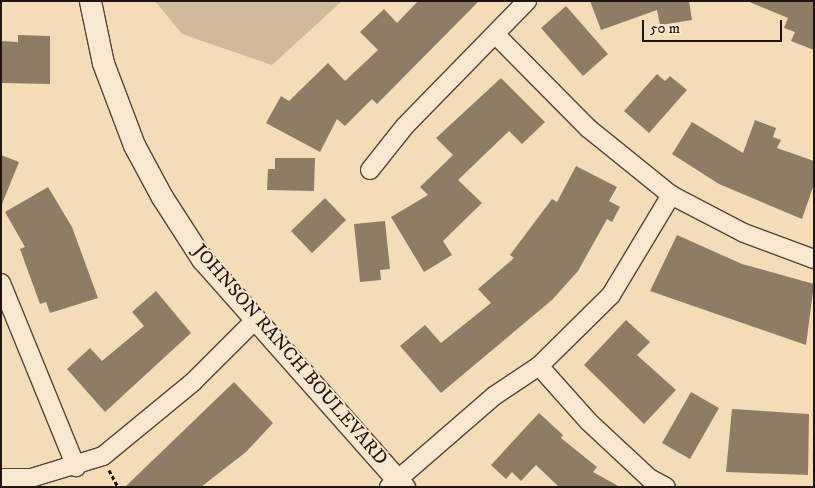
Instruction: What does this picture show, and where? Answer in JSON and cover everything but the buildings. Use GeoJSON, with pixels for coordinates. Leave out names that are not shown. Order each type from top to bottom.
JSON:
{"type":"FeatureCollection","features":[{"type":"Feature","properties":{"kind":"street","name":"JOHNSON RANCH BOULEVARD"},"geometry":{"type":"LineString","coordinates":[[90,1],[102,62],[134,145],[202,259],[396,484]]}},
{"type":"Feature","properties":{"kind":"street"},"geometry":{"type":"LineString","coordinates":[[370,170],[406,126],[497,36],[527,1]]}},
{"type":"Feature","properties":{"kind":"street"},"geometry":{"type":"LineString","coordinates":[[497,36],[588,128],[671,194],[744,233],[814,259]]}},
{"type":"Feature","properties":{"kind":"street"},"geometry":{"type":"LineString","coordinates":[[396,484],[494,396],[539,366],[611,295],[671,194]]}},
{"type":"Feature","properties":{"kind":"street"},"geometry":{"type":"LineString","coordinates":[[1,284],[76,467]]}},
{"type":"Feature","properties":{"kind":"street"},"geometry":{"type":"LineString","coordinates":[[1,478],[31,478],[76,467],[103,456],[137,430],[193,382],[255,320]]}},
{"type":"Feature","properties":{"kind":"street"},"geometry":{"type":"LineString","coordinates":[[539,366],[596,428],[649,478],[666,487]]}},
{"type":"Feature","properties":{"kind":"shaded area"},"geometry":{"type":"Polygon","coordinates":[[[155,1],[342,1],[272,65],[182,34],[155,1]]]}}]}
